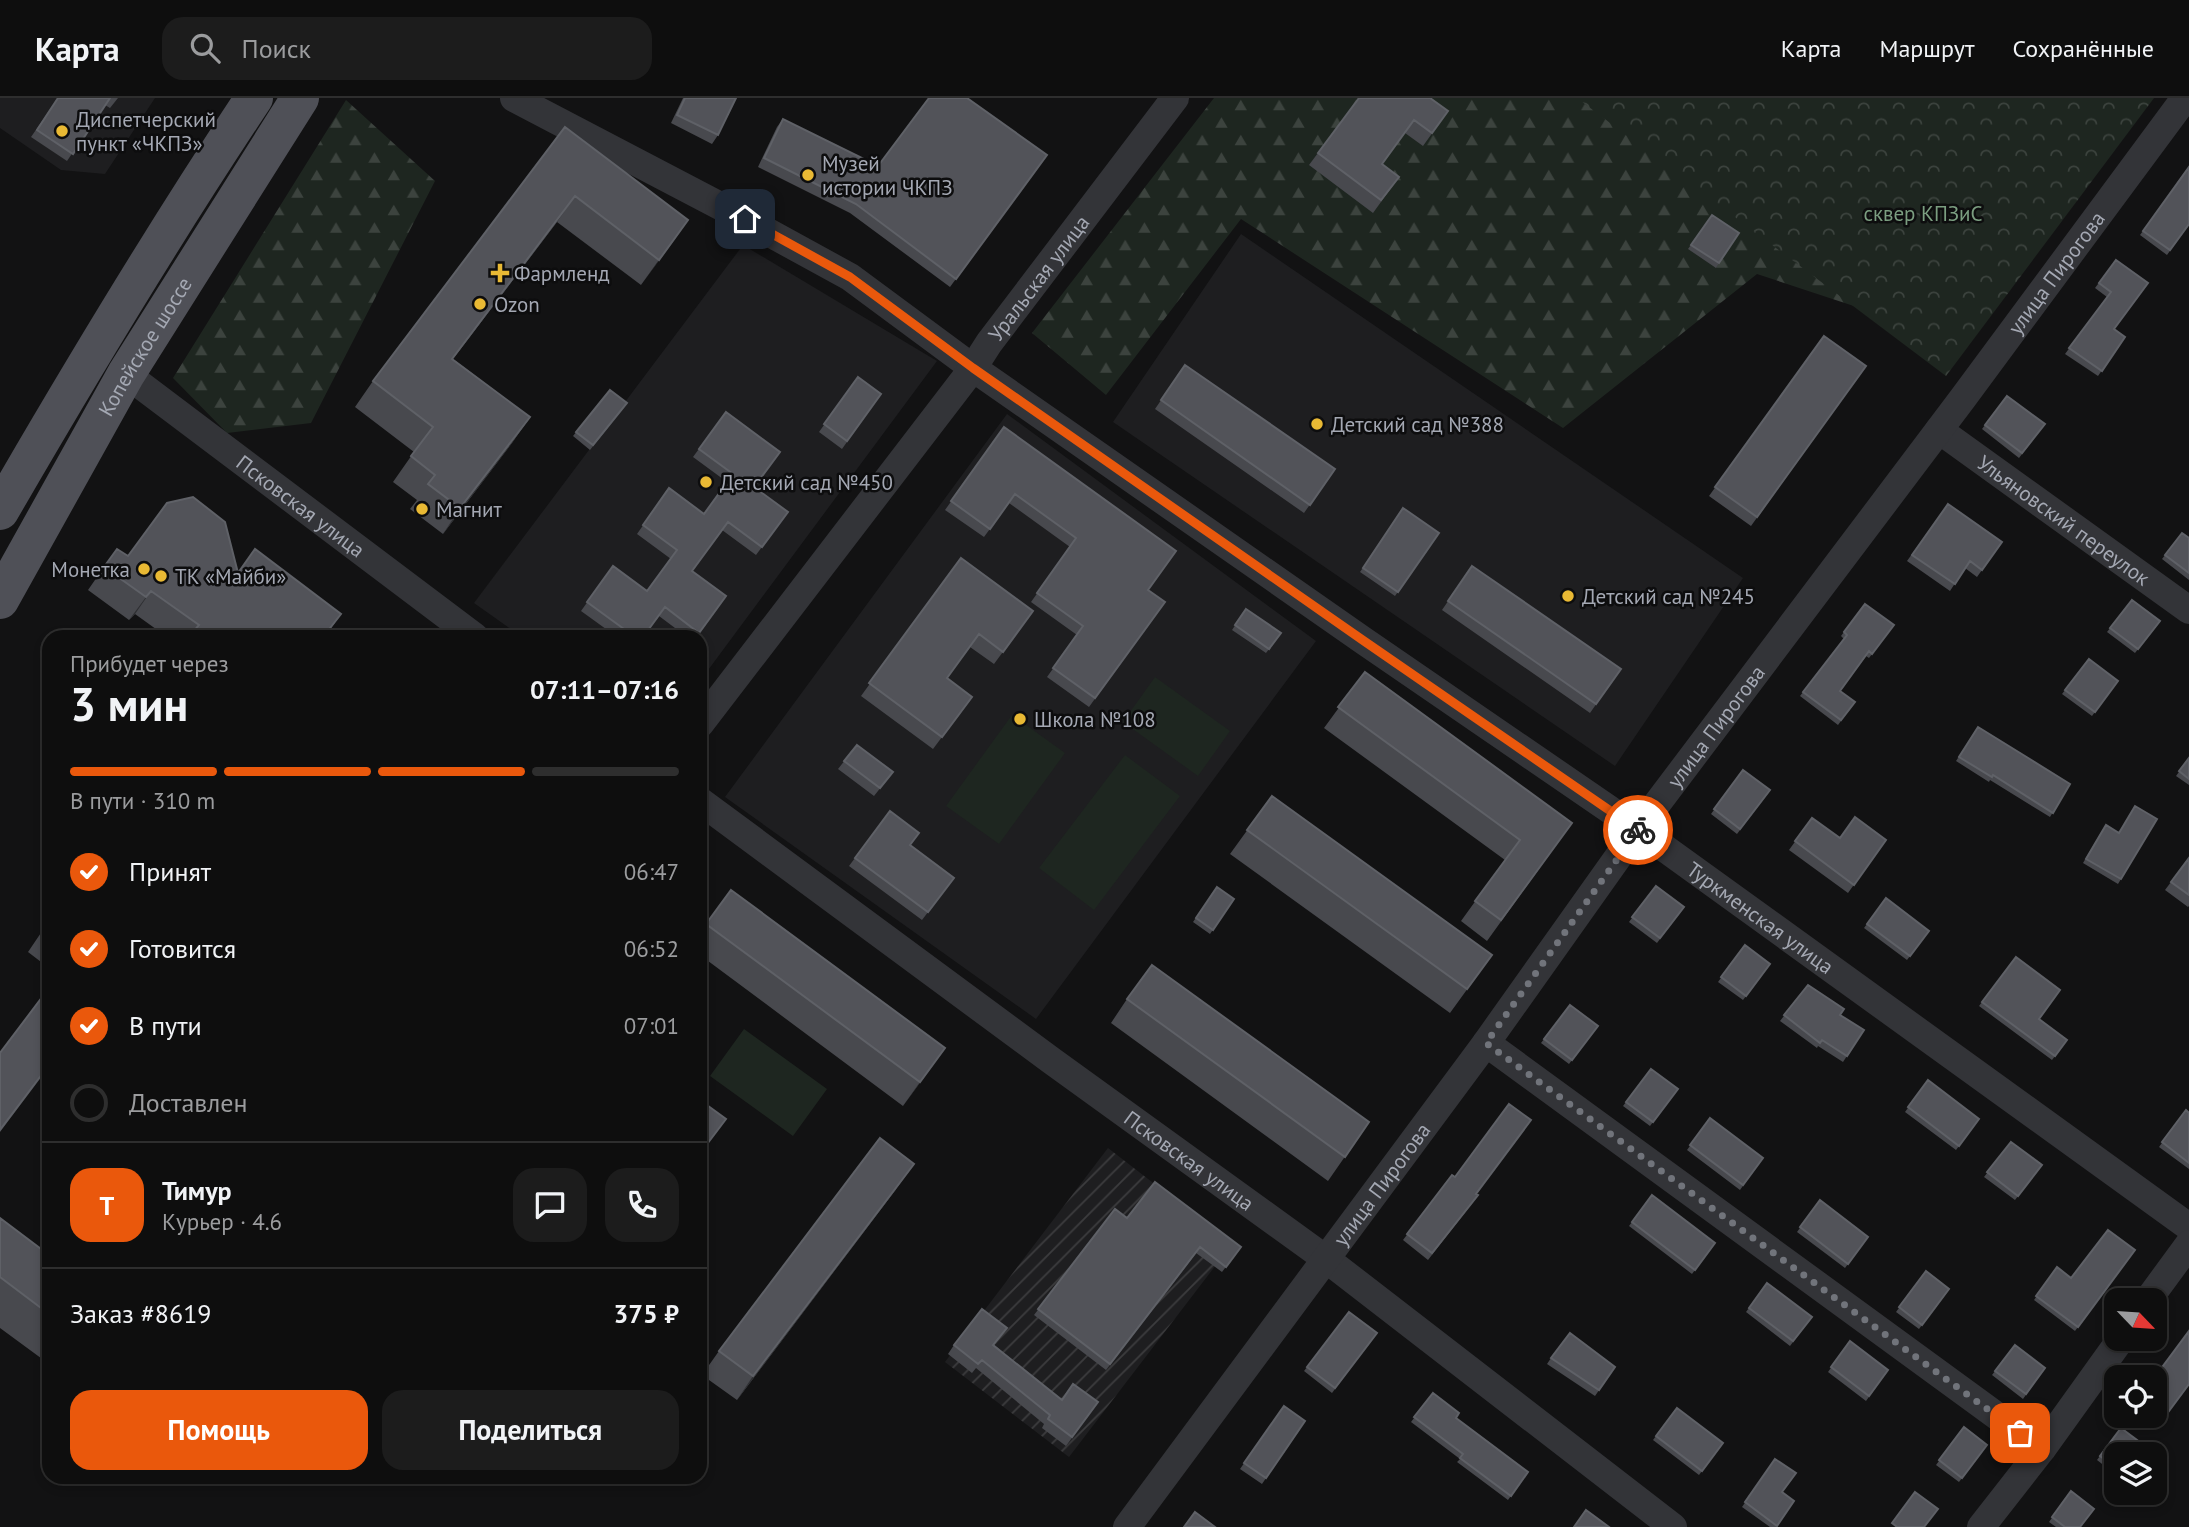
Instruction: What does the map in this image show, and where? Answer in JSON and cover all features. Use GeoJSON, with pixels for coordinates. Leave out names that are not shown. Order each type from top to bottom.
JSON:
{"type":"FeatureCollection","features":[{"type":"Feature","properties":{"kind":"main road","name":"Копейское шоссе"},"geometry":{"type":"LineString","coordinates":[[0,511],[91,355],[193,190],[254,98]]}},
{"type":"Feature","properties":{"kind":"main road","name":"Копейское шоссе"},"geometry":{"type":"LineString","coordinates":[[0,600],[127,374],[300,98]]}},
{"type":"Feature","properties":{"kind":"street","name":"Туркменская улица"},"geometry":{"type":"LineString","coordinates":[[514,98],[850,277],[973,368],[1638,829],[2189,1227]]}},
{"type":"Feature","properties":{"kind":"street","name":"Уральская улица"},"geometry":{"type":"LineString","coordinates":[[707,715],[973,368],[989,343],[1175,98]]}},
{"type":"Feature","properties":{"kind":"street","name":"улица Пирогова"},"geometry":{"type":"LineString","coordinates":[[1128,1527],[1486,1043],[1638,829],[2185,98]]}},
{"type":"Feature","properties":{"kind":"street","name":"Псковская улица"},"geometry":{"type":"LineString","coordinates":[[127,374],[466,630]]}},
{"type":"Feature","properties":{"kind":"street","name":"Ульяновский переулок"},"geometry":{"type":"LineString","coordinates":[[1939,430],[2189,610]]}},
{"type":"Feature","properties":{"kind":"street","name":"Псковская улица"},"geometry":{"type":"LineString","coordinates":[[707,807],[1326,1259],[1672,1527]]}},
{"type":"Feature","properties":{"kind":"street"},"geometry":{"type":"LineString","coordinates":[[1486,1043],[2042,1449]]}},
{"type":"Feature","properties":{"kind":"street"},"geometry":{"type":"LineString","coordinates":[[2157,1288],[2189,1244]]}},
{"type":"Feature","properties":{"kind":"street"},"geometry":{"type":"LineString","coordinates":[[1981,1527],[2042,1449],[2112,1351]]}},
{"type":"Feature","properties":{"kind":"shaded area"},"geometry":{"type":"Polygon","coordinates":[[[0,98],[155,98],[105,174],[61,170],[0,128],[0,98]]]}},
{"type":"Feature","properties":{"kind":"shaded area"},"geometry":{"type":"Polygon","coordinates":[[[1241,234],[1743,578],[1615,766],[1113,422],[1241,234]]]}},
{"type":"Feature","properties":{"kind":"shaded area","name":"Детский сад №450"},"geometry":{"type":"Polygon","coordinates":[[[743,245],[937,361],[707,672],[707,630],[512,630],[474,603],[743,245]]]}},
{"type":"Feature","properties":{"kind":"shaded area","name":"Школа №108"},"geometry":{"type":"Polygon","coordinates":[[[1007,414],[1316,641],[1036,1019],[725,797],[1007,414]]]}},
{"type":"Feature","properties":{"kind":"shaded area"},"geometry":{"type":"Polygon","coordinates":[[[1108,1148],[1232,1244],[1069,1457],[945,1362],[1108,1148]]]}},
{"type":"Feature","properties":{"kind":"green space"},"geometry":{"type":"Polygon","coordinates":[[[1214,98],[2150,98],[1966,343],[1757,274],[1563,428],[1241,219],[1106,395],[1032,333],[1214,98]]]}},
{"type":"Feature","properties":{"kind":"green space","name":"сквер КПЗиС"},"geometry":{"type":"Polygon","coordinates":[[[1577,98],[2154,98],[1946,376],[1577,98]]]}},
{"type":"Feature","properties":{"kind":"green space"},"geometry":{"type":"Polygon","coordinates":[[[346,100],[435,181],[311,423],[227,433],[173,378],[346,100]]]}},
{"type":"Feature","properties":{"kind":"green space"},"geometry":{"type":"Polygon","coordinates":[[[1155,677],[1230,731],[1198,776],[1123,722],[1155,677]]]}},
{"type":"Feature","properties":{"kind":"green space"},"geometry":{"type":"Polygon","coordinates":[[[1012,715],[1065,753],[999,844],[946,806],[1012,715]]]}},
{"type":"Feature","properties":{"kind":"green space"},"geometry":{"type":"Polygon","coordinates":[[[1125,755],[1180,796],[1094,910],[1039,868],[1125,755]]]}},
{"type":"Feature","properties":{"kind":"green space"},"geometry":{"type":"Polygon","coordinates":[[[744,1029],[827,1089],[793,1136],[710,1076],[744,1029]]]}},
{"type":"Feature","properties":{"kind":"building","name":"Диспетчерский пункт «ЧКПЗ»"},"geometry":{"type":"Polygon","coordinates":[[[58,98],[110,98],[73,154],[37,130],[58,98]]]}},
{"type":"Feature","properties":{"kind":"building"},"geometry":{"type":"Polygon","coordinates":[[[685,98],[736,98],[718,135],[677,115],[685,98]]]}},
{"type":"Feature","properties":{"kind":"building"},"geometry":{"type":"Polygon","coordinates":[[[929,98],[967,98],[1047,155],[956,279],[856,204],[764,158],[783,119],[878,166],[929,98]]]}},
{"type":"Feature","properties":{"kind":"building"},"geometry":{"type":"Polygon","coordinates":[[[1359,98],[1430,98],[1448,111],[1432,133],[1414,120],[1382,164],[1399,177],[1381,200],[1318,153],[1359,98]]]}},
{"type":"Feature","properties":{"kind":"building"},"geometry":{"type":"Polygon","coordinates":[[[565,127],[688,220],[659,260],[575,196],[452,359],[530,417],[460,508],[428,484],[435,475],[411,456],[433,427],[373,381],[565,127]]]}},
{"type":"Feature","properties":{"kind":"building"},"geometry":{"type":"Polygon","coordinates":[[[2189,167],[2189,224],[2170,250],[2143,231],[2189,167]]]}},
{"type":"Feature","properties":{"kind":"building"},"geometry":{"type":"Polygon","coordinates":[[[1712,215],[1739,233],[1719,263],[1691,245],[1712,215]]]}},
{"type":"Feature","properties":{"kind":"building"},"geometry":{"type":"Polygon","coordinates":[[[2116,260],[2148,283],[2114,329],[2125,337],[2102,371],[2069,348],[2111,292],[2099,283],[2116,260]]]}},
{"type":"Feature","properties":{"kind":"building"},"geometry":{"type":"Polygon","coordinates":[[[1824,336],[1866,366],[1757,517],[1715,487],[1824,336]]]}},
{"type":"Feature","properties":{"kind":"building"},"geometry":{"type":"Polygon","coordinates":[[[1185,365],[1335,469],[1310,505],[1161,400],[1185,365]]]}},
{"type":"Feature","properties":{"kind":"building"},"geometry":{"type":"Polygon","coordinates":[[[858,377],[881,394],[847,441],[824,424],[858,377]]]}},
{"type":"Feature","properties":{"kind":"building"},"geometry":{"type":"Polygon","coordinates":[[[610,390],[627,403],[593,445],[576,432],[610,390]]]}},
{"type":"Feature","properties":{"kind":"building"},"geometry":{"type":"Polygon","coordinates":[[[2007,396],[2045,424],[2022,453],[1985,425],[2007,396]]]}},
{"type":"Feature","properties":{"kind":"building"},"geometry":{"type":"Polygon","coordinates":[[[726,412],[780,452],[754,487],[788,512],[762,547],[728,522],[692,571],[726,596],[701,630],[695,630],[665,607],[648,630],[625,630],[587,602],[613,566],[647,591],[677,550],[643,525],[669,488],[704,514],[733,474],[699,449],[726,412]]]}},
{"type":"Feature","properties":{"kind":"building"},"geometry":{"type":"Polygon","coordinates":[[[1004,427],[1176,551],[1148,590],[1165,602],[1095,698],[1053,668],[1083,626],[1037,593],[1076,538],[1015,494],[990,529],[951,501],[1004,427]]]}},
{"type":"Feature","properties":{"kind":"building"},"geometry":{"type":"Polygon","coordinates":[[[193,497],[225,522],[238,573],[255,549],[341,614],[328,630],[195,630],[199,625],[151,591],[146,597],[104,567],[117,549],[128,556],[167,503],[193,497]]]}},
{"type":"Feature","properties":{"kind":"building"},"geometry":{"type":"Polygon","coordinates":[[[1948,504],[2002,542],[1982,570],[1970,561],[1955,584],[1912,555],[1948,504]]]}},
{"type":"Feature","properties":{"kind":"building"},"geometry":{"type":"Polygon","coordinates":[[[1403,508],[1439,533],[1398,592],[1363,568],[1403,508]]]}},
{"type":"Feature","properties":{"kind":"building"},"geometry":{"type":"Polygon","coordinates":[[[2182,533],[2189,538],[2189,573],[2165,555],[2182,533]]]}},
{"type":"Feature","properties":{"kind":"building"},"geometry":{"type":"Polygon","coordinates":[[[961,558],[1033,611],[1003,652],[979,634],[947,678],[972,697],[942,737],[869,683],[961,558]]]}},
{"type":"Feature","properties":{"kind":"building"},"geometry":{"type":"Polygon","coordinates":[[[1472,566],[1621,669],[1596,704],[1448,601],[1472,566]]]}},
{"type":"Feature","properties":{"kind":"building"},"geometry":{"type":"Polygon","coordinates":[[[2132,600],[2160,621],[2138,649],[2110,628],[2132,600]]]}},
{"type":"Feature","properties":{"kind":"building"},"geometry":{"type":"Polygon","coordinates":[[[1865,604],[1894,625],[1872,654],[1869,651],[1840,691],[1855,702],[1841,720],[1803,692],[1847,635],[1844,632],[1865,604]]]}},
{"type":"Feature","properties":{"kind":"building"},"geometry":{"type":"Polygon","coordinates":[[[1246,609],[1281,633],[1269,649],[1235,625],[1246,609]]]}},
{"type":"Feature","properties":{"kind":"building"},"geometry":{"type":"Polygon","coordinates":[[[2089,659],[2118,681],[2095,712],[2065,690],[2089,659]]]}},
{"type":"Feature","properties":{"kind":"building"},"geometry":{"type":"Polygon","coordinates":[[[1365,672],[1572,823],[1501,920],[1475,901],[1520,840],[1338,707],[1365,672]]]}},
{"type":"Feature","properties":{"kind":"building"},"geometry":{"type":"Polygon","coordinates":[[[1978,727],[2070,784],[2053,813],[1959,757],[1978,727]]]}},
{"type":"Feature","properties":{"kind":"building"},"geometry":{"type":"Polygon","coordinates":[[[857,745],[893,772],[880,788],[844,761],[857,745]]]}},
{"type":"Feature","properties":{"kind":"building"},"geometry":{"type":"Polygon","coordinates":[[[2189,758],[2189,779],[2179,771],[2189,758]]]}},
{"type":"Feature","properties":{"kind":"building"},"geometry":{"type":"Polygon","coordinates":[[[1743,770],[1770,790],[1740,829],[1714,809],[1743,770]]]}},
{"type":"Feature","properties":{"kind":"building"},"geometry":{"type":"Polygon","coordinates":[[[1272,796],[1492,955],[1467,989],[1247,830],[1272,796]]]}},
{"type":"Feature","properties":{"kind":"building"},"geometry":{"type":"Polygon","coordinates":[[[2135,806],[2157,819],[2121,879],[2086,859],[2106,825],[2119,833],[2135,806]]]}},
{"type":"Feature","properties":{"kind":"building"},"geometry":{"type":"Polygon","coordinates":[[[890,811],[919,833],[910,845],[954,878],[928,912],[855,858],[890,811]]]}},
{"type":"Feature","properties":{"kind":"building"},"geometry":{"type":"Polygon","coordinates":[[[1855,817],[1886,840],[1854,885],[1795,841],[1812,818],[1840,838],[1855,817]]]}},
{"type":"Feature","properties":{"kind":"building"},"geometry":{"type":"Polygon","coordinates":[[[2189,858],[2189,895],[2171,882],[2189,858]]]}},
{"type":"Feature","properties":{"kind":"building"},"geometry":{"type":"Polygon","coordinates":[[[1656,886],[1684,907],[1660,938],[1632,917],[1656,886]]]}},
{"type":"Feature","properties":{"kind":"building"},"geometry":{"type":"Polygon","coordinates":[[[1217,887],[1234,899],[1213,930],[1196,918],[1217,887]]]}},
{"type":"Feature","properties":{"kind":"building"},"geometry":{"type":"Polygon","coordinates":[[[731,890],[945,1048],[920,1082],[707,923],[731,890]]]}},
{"type":"Feature","properties":{"kind":"building"},"geometry":{"type":"Polygon","coordinates":[[[1886,898],[1929,931],[1910,956],[1867,924],[1886,898]]]}},
{"type":"Feature","properties":{"kind":"building"},"geometry":{"type":"Polygon","coordinates":[[[1745,945],[1770,964],[1746,996],[1721,977],[1745,945]]]}},
{"type":"Feature","properties":{"kind":"building"},"geometry":{"type":"Polygon","coordinates":[[[2016,957],[2060,990],[2039,1019],[2067,1040],[2055,1056],[1982,1002],[2016,957]]]}},
{"type":"Feature","properties":{"kind":"building"},"geometry":{"type":"Polygon","coordinates":[[[1152,965],[1369,1122],[1345,1157],[1127,999],[1152,965]]]}},
{"type":"Feature","properties":{"kind":"building"},"geometry":{"type":"Polygon","coordinates":[[[1808,985],[1844,1009],[1840,1015],[1864,1030],[1847,1056],[1822,1040],[1820,1043],[1784,1015],[1808,985]]]}},
{"type":"Feature","properties":{"kind":"building"},"geometry":{"type":"Polygon","coordinates":[[[42,997],[42,1074],[0,1130],[0,1053],[42,997]]]}},
{"type":"Feature","properties":{"kind":"building"},"geometry":{"type":"Polygon","coordinates":[[[1570,1005],[1598,1026],[1572,1060],[1544,1039],[1570,1005]]]}},
{"type":"Feature","properties":{"kind":"building"},"geometry":{"type":"Polygon","coordinates":[[[1651,1069],[1678,1089],[1653,1122],[1626,1102],[1651,1069]]]}},
{"type":"Feature","properties":{"kind":"building"},"geometry":{"type":"Polygon","coordinates":[[[1928,1080],[1979,1119],[1959,1146],[1908,1107],[1928,1080]]]}},
{"type":"Feature","properties":{"kind":"building"},"geometry":{"type":"Polygon","coordinates":[[[1509,1104],[1531,1120],[1476,1194],[1478,1195],[1432,1253],[1407,1234],[1452,1175],[1455,1177],[1509,1104]]]}},
{"type":"Feature","properties":{"kind":"building"},"geometry":{"type":"Polygon","coordinates":[[[707,1105],[726,1119],[707,1144],[707,1105]]]}},
{"type":"Feature","properties":{"kind":"building"},"geometry":{"type":"Polygon","coordinates":[[[2186,1110],[2189,1113],[2189,1163],[2162,1142],[2186,1110]]]}},
{"type":"Feature","properties":{"kind":"building"},"geometry":{"type":"Polygon","coordinates":[[[1710,1118],[1763,1158],[1743,1185],[1690,1145],[1710,1118]]]}},
{"type":"Feature","properties":{"kind":"building"},"geometry":{"type":"Polygon","coordinates":[[[880,1138],[914,1164],[753,1376],[719,1351],[880,1138]]]}},
{"type":"Feature","properties":{"kind":"building"},"geometry":{"type":"Polygon","coordinates":[[[2011,1142],[2042,1165],[2018,1196],[1987,1172],[2011,1142]]]}},
{"type":"Feature","properties":{"kind":"building"},"geometry":{"type":"Polygon","coordinates":[[[1155,1182],[1241,1247],[1226,1267],[1200,1247],[1110,1364],[1038,1309],[1115,1209],[1127,1218],[1155,1182]]]}},
{"type":"Feature","properties":{"kind":"building"},"geometry":{"type":"Polygon","coordinates":[[[1652,1195],[1715,1243],[1695,1270],[1632,1222],[1652,1195]]]}},
{"type":"Feature","properties":{"kind":"building"},"geometry":{"type":"Polygon","coordinates":[[[1820,1200],[1868,1237],[1848,1264],[1800,1227],[1820,1200]]]}},
{"type":"Feature","properties":{"kind":"building"},"geometry":{"type":"Polygon","coordinates":[[[0,1218],[42,1250],[42,1309],[0,1277],[0,1218]]]}},
{"type":"Feature","properties":{"kind":"building"},"geometry":{"type":"Polygon","coordinates":[[[2108,1230],[2135,1250],[2107,1288],[2104,1288],[2104,1292],[2078,1327],[2036,1296],[2057,1267],[2071,1278],[2108,1230]]]}},
{"type":"Feature","properties":{"kind":"building"},"geometry":{"type":"Polygon","coordinates":[[[1926,1271],[1949,1289],[1922,1325],[1899,1307],[1926,1271]]]}},
{"type":"Feature","properties":{"kind":"building"},"geometry":{"type":"Polygon","coordinates":[[[1767,1283],[1812,1317],[1793,1341],[1749,1308],[1767,1283]]]}},
{"type":"Feature","properties":{"kind":"building"},"geometry":{"type":"Polygon","coordinates":[[[982,1309],[1007,1328],[993,1345],[1062,1400],[1073,1384],[1098,1402],[1072,1437],[1048,1419],[1050,1415],[982,1360],[978,1364],[954,1345],[982,1309]]]}},
{"type":"Feature","properties":{"kind":"building"},"geometry":{"type":"Polygon","coordinates":[[[1349,1312],[1377,1333],[1335,1388],[1307,1367],[1349,1312]]]}},
{"type":"Feature","properties":{"kind":"building"},"geometry":{"type":"Polygon","coordinates":[[[2189,1331],[2189,1384],[2167,1414],[2167,1365],[2164,1365],[2189,1331]]]}},
{"type":"Feature","properties":{"kind":"building"},"geometry":{"type":"Polygon","coordinates":[[[1570,1333],[1615,1367],[1599,1390],[1551,1358],[1570,1333]]]}},
{"type":"Feature","properties":{"kind":"building"},"geometry":{"type":"Polygon","coordinates":[[[1850,1341],[1888,1370],[1869,1396],[1831,1367],[1850,1341]]]}},
{"type":"Feature","properties":{"kind":"building"},"geometry":{"type":"Polygon","coordinates":[[[2015,1345],[2045,1368],[2026,1394],[1995,1371],[2015,1345]]]}},
{"type":"Feature","properties":{"kind":"building"},"geometry":{"type":"Polygon","coordinates":[[[1433,1393],[1459,1413],[1456,1418],[1528,1472],[1511,1496],[1460,1458],[1463,1454],[1414,1417],[1433,1393]]]}},
{"type":"Feature","properties":{"kind":"building"},"geometry":{"type":"Polygon","coordinates":[[[1284,1406],[1305,1421],[1266,1478],[1244,1463],[1284,1406]]]}},
{"type":"Feature","properties":{"kind":"building"},"geometry":{"type":"Polygon","coordinates":[[[1677,1408],[1723,1443],[1702,1471],[1656,1436],[1677,1408]]]}},
{"type":"Feature","properties":{"kind":"building"},"geometry":{"type":"Polygon","coordinates":[[[1964,1427],[1987,1445],[1962,1478],[1939,1460],[1964,1427]]]}},
{"type":"Feature","properties":{"kind":"building"},"geometry":{"type":"Polygon","coordinates":[[[2121,1428],[2140,1442],[2110,1442],[2121,1428]]]}},
{"type":"Feature","properties":{"kind":"building"},"geometry":{"type":"Polygon","coordinates":[[[1775,1459],[1796,1473],[1782,1492],[1794,1501],[1777,1526],[1745,1502],[1775,1459]]]}},
{"type":"Feature","properties":{"kind":"building"},"geometry":{"type":"Polygon","coordinates":[[[2071,1491],[2094,1509],[2080,1527],[2065,1527],[2052,1517],[2071,1491]]]}},
{"type":"Feature","properties":{"kind":"building"},"geometry":{"type":"Polygon","coordinates":[[[1915,1492],[1938,1509],[1924,1527],[1897,1527],[1892,1523],[1915,1492]]]}},
{"type":"Feature","properties":{"kind":"building"},"geometry":{"type":"Polygon","coordinates":[[[1586,1510],[1609,1527],[1574,1527],[1586,1510]]]}},
{"type":"Feature","properties":{"kind":"building"},"geometry":{"type":"Polygon","coordinates":[[[1195,1512],[1215,1527],[1184,1527],[1195,1512]]]}},
{"type":"Feature","properties":{"kind":"way so far"},"geometry":{"type":"LineString","coordinates":[[1638,830],[1486,1043],[2020,1433]]}},
{"type":"Feature","properties":{"kind":"place","name":"Диспетчерский пункт «ЧКПЗ»"},"geometry":{"type":"Point","coordinates":[62,131]}},
{"type":"Feature","properties":{"kind":"place","name":"Музей истории ЧКПЗ"},"geometry":{"type":"Point","coordinates":[808,175]}},
{"type":"Feature","properties":{"kind":"place","name":"Фармленд"},"geometry":{"type":"Point","coordinates":[500,273]}},
{"type":"Feature","properties":{"kind":"place","name":"Ozon"},"geometry":{"type":"Point","coordinates":[480,304]}},
{"type":"Feature","properties":{"kind":"place","name":"Детский сад №388"},"geometry":{"type":"Point","coordinates":[1317,424]}},
{"type":"Feature","properties":{"kind":"place","name":"Детский сад №450"},"geometry":{"type":"Point","coordinates":[706,482]}},
{"type":"Feature","properties":{"kind":"place","name":"Магнит"},"geometry":{"type":"Point","coordinates":[422,509]}},
{"type":"Feature","properties":{"kind":"place","name":"Монетка"},"geometry":{"type":"Point","coordinates":[144,569]}},
{"type":"Feature","properties":{"kind":"place","name":"ТК «Майби»"},"geometry":{"type":"Point","coordinates":[161,576]}},
{"type":"Feature","properties":{"kind":"place","name":"Детский сад №245"},"geometry":{"type":"Point","coordinates":[1568,596]}},
{"type":"Feature","properties":{"kind":"place","name":"Школа №108"},"geometry":{"type":"Point","coordinates":[1020,719]}},
{"type":"Feature","properties":{"kind":"route"},"geometry":{"type":"LineString","coordinates":[[745,219],[850,277],[973,368],[1638,830]]}}]}
